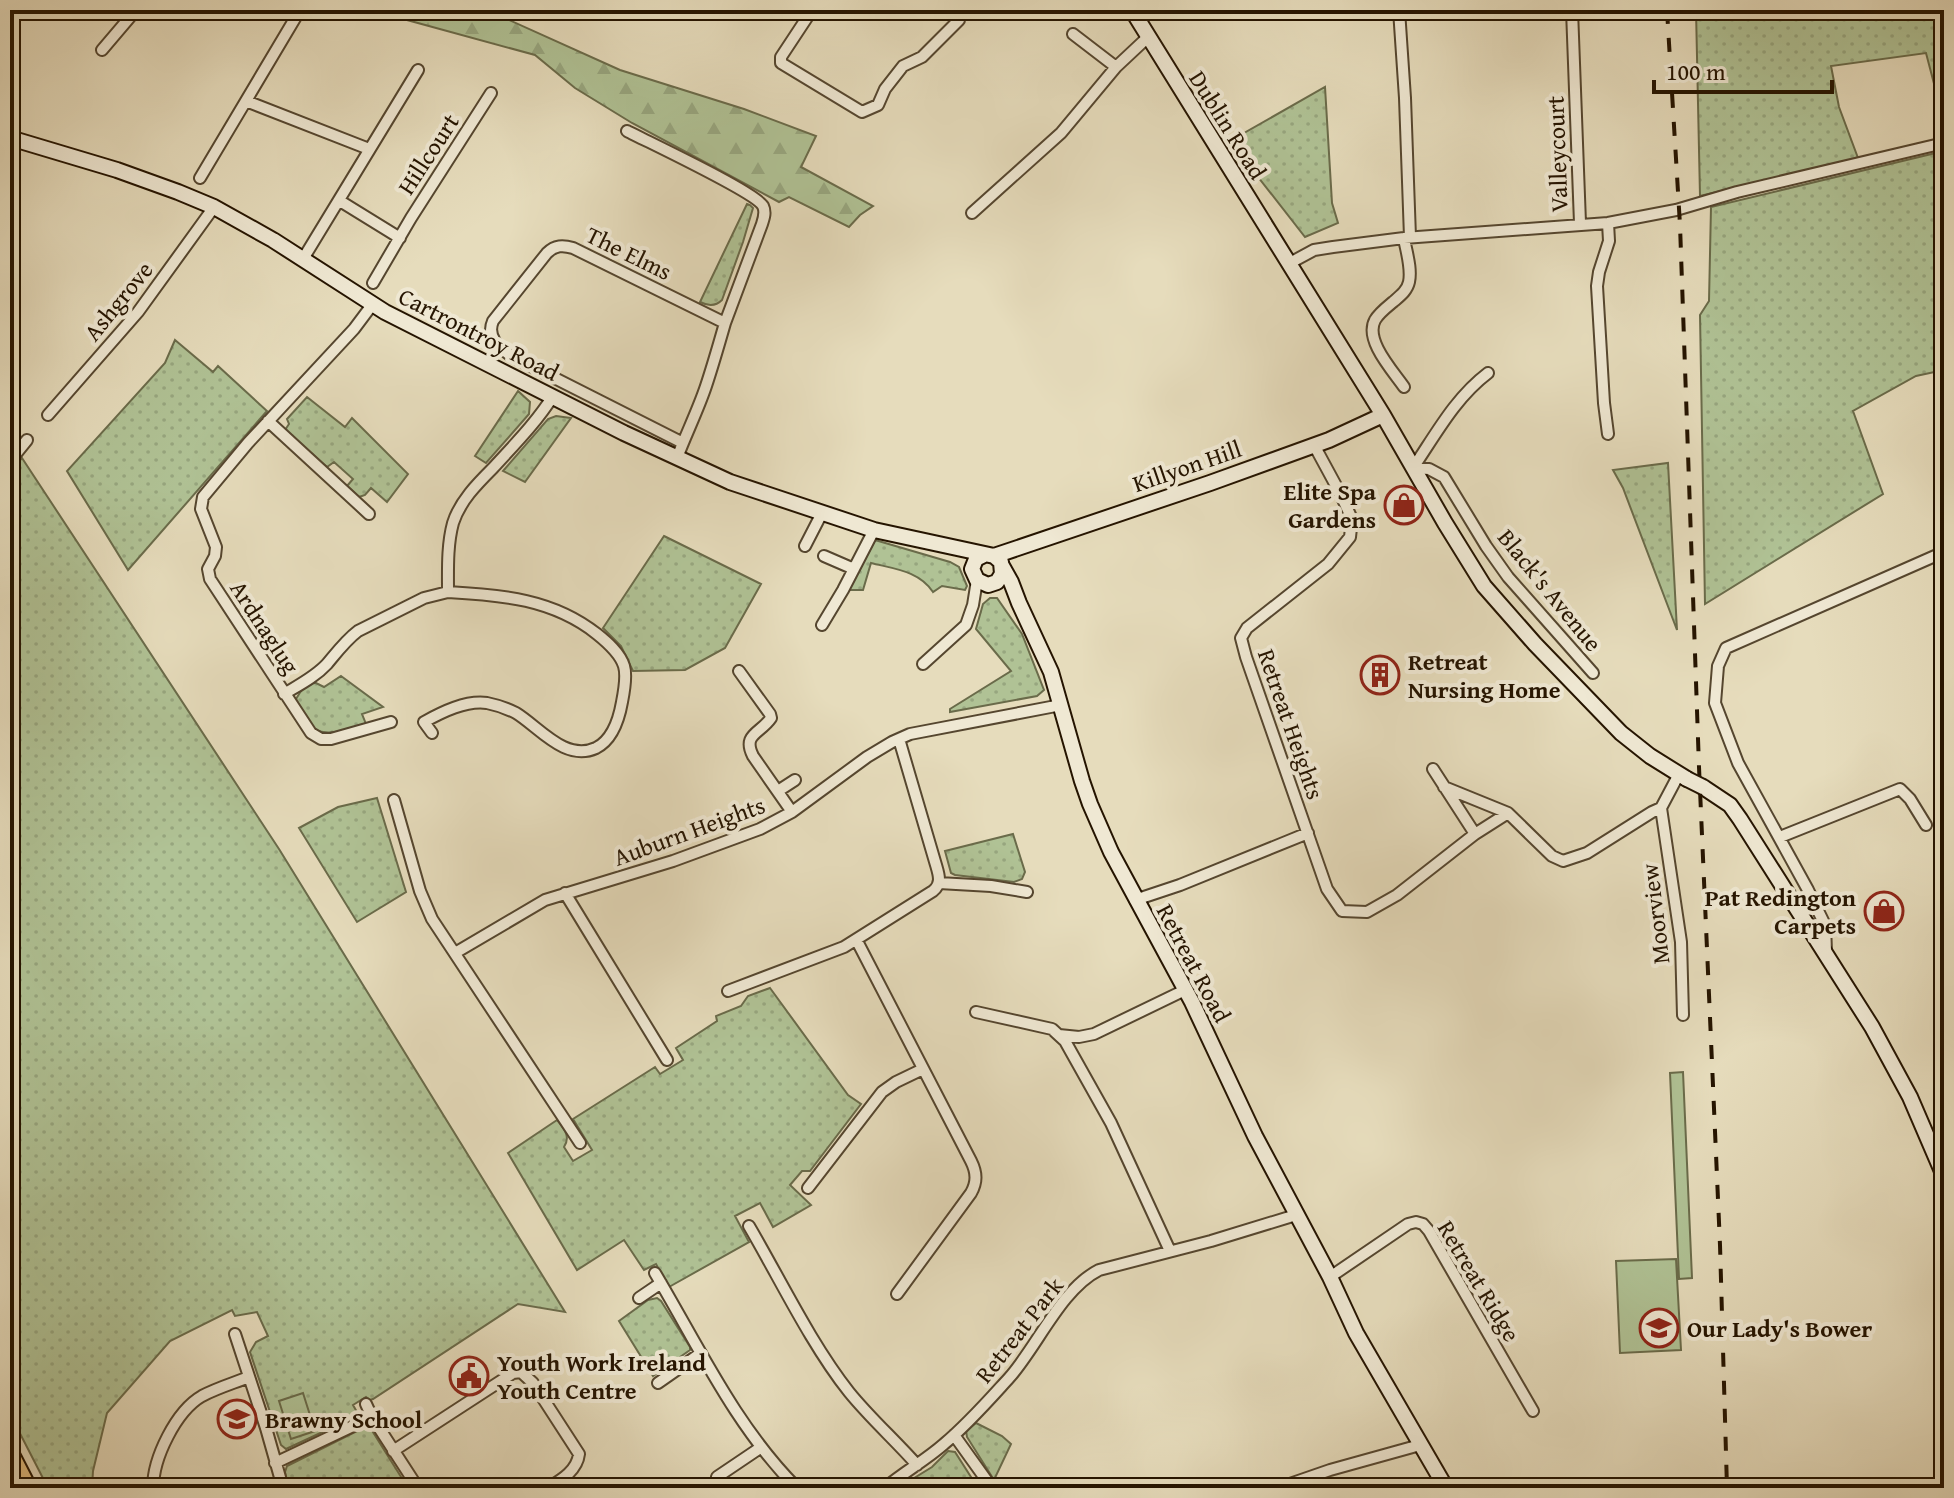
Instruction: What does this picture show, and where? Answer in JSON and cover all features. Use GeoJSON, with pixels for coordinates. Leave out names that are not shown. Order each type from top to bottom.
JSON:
{"type":"FeatureCollection","features":[{"type":"Feature","properties":{"kind":"highway"},"geometry":{"type":"LineString","coordinates":[[10,1455],[27,1488]]}},
{"type":"Feature","properties":{"kind":"street"},"geometry":{"type":"LineString","coordinates":[[102,50],[136,10]]}},
{"type":"Feature","properties":{"kind":"street"},"geometry":{"type":"LineString","coordinates":[[200,178],[300,10]]}},
{"type":"Feature","properties":{"kind":"street"},"geometry":{"type":"LineString","coordinates":[[812,10],[781,57],[781,63],[862,112],[878,105],[885,89],[903,66],[922,57],[959,20]]}},
{"type":"Feature","properties":{"kind":"street","name":"Dublin Road"},"geometry":{"type":"LineString","coordinates":[[1132,10],[1383,415],[1466,558],[1493,597],[1605,717],[1650,756],[1730,805],[1872,1027],[1910,1097],[1944,1176]]}},
{"type":"Feature","properties":{"kind":"street"},"geometry":{"type":"LineString","coordinates":[[1399,10],[1410,273],[1409,284],[1375,320],[1372,332],[1377,348],[1404,387]]}},
{"type":"Feature","properties":{"kind":"street","name":"Valleycourt"},"geometry":{"type":"LineString","coordinates":[[1288,264],[1321,248],[1407,237],[1580,223],[1572,10]]}},
{"type":"Feature","properties":{"kind":"street"},"geometry":{"type":"LineString","coordinates":[[1073,34],[1116,67]]}},
{"type":"Feature","properties":{"kind":"street"},"geometry":{"type":"LineString","coordinates":[[972,213],[1061,133],[1116,67],[1148,37]]}},
{"type":"Feature","properties":{"kind":"street"},"geometry":{"type":"LineString","coordinates":[[303,259],[418,70]]}},
{"type":"Feature","properties":{"kind":"street","name":"Hillcourt"},"geometry":{"type":"LineString","coordinates":[[373,283],[491,93]]}},
{"type":"Feature","properties":{"kind":"street"},"geometry":{"type":"LineString","coordinates":[[246,101],[369,149]]}},
{"type":"Feature","properties":{"kind":"street"},"geometry":{"type":"LineString","coordinates":[[627,131],[744,191],[763,206],[765,213],[725,323],[706,387],[677,458]]}},
{"type":"Feature","properties":{"kind":"street","name":"Cartrontroy Road"},"geometry":{"type":"LineString","coordinates":[[10,138],[117,170],[214,207],[303,259],[372,305],[730,482],[874,530],[940,545],[991,567]]}},
{"type":"Feature","properties":{"kind":"street"},"geometry":{"type":"LineString","coordinates":[[1580,223],[1608,223],[1676,210],[1737,192],[1944,143]]}},
{"type":"Feature","properties":{"kind":"street"},"geometry":{"type":"LineString","coordinates":[[340,201],[400,238]]}},
{"type":"Feature","properties":{"kind":"street","name":"Ashgrove"},"geometry":{"type":"LineString","coordinates":[[48,415],[138,312],[214,207]]}},
{"type":"Feature","properties":{"kind":"street"},"geometry":{"type":"LineString","coordinates":[[1608,223],[1609,241],[1597,286],[1608,434]]}},
{"type":"Feature","properties":{"kind":"street","name":"The Elms"},"geometry":{"type":"LineString","coordinates":[[683,443],[511,356],[495,343],[491,325],[547,253],[560,246],[573,248],[725,323]]}},
{"type":"Feature","properties":{"kind":"street","name":"Ardnaglug"},"geometry":{"type":"LineString","coordinates":[[372,305],[354,329],[208,490],[201,502],[201,509],[216,547],[208,573],[308,729],[321,739],[331,739],[391,722]]}},
{"type":"Feature","properties":{"kind":"street"},"geometry":{"type":"LineString","coordinates":[[1413,468],[1461,398],[1488,373]]}},
{"type":"Feature","properties":{"kind":"street"},"geometry":{"type":"LineString","coordinates":[[432,733],[424,722],[466,705],[486,703],[513,712],[566,748],[589,750],[608,738],[617,721],[623,699],[625,667],[605,640],[575,617],[531,602],[448,592],[450,535],[461,506],[532,425],[553,396]]}},
{"type":"Feature","properties":{"kind":"street","name":"Killyon Hill"},"geometry":{"type":"LineString","coordinates":[[991,567],[1044,538],[1210,483],[1314,445],[1383,415]]}},
{"type":"Feature","properties":{"kind":"street"},"geometry":{"type":"LineString","coordinates":[[268,421],[369,514]]}},
{"type":"Feature","properties":{"kind":"street"},"geometry":{"type":"LineString","coordinates":[[10,461],[27,440]]}},
{"type":"Feature","properties":{"kind":"street","name":"Retreat Heights"},"geometry":{"type":"LineString","coordinates":[[1314,445],[1352,519],[1350,537],[1328,564],[1247,628],[1241,638],[1327,889],[1342,911],[1367,912],[1397,895],[1475,834],[1508,813]]}},
{"type":"Feature","properties":{"kind":"street","name":"Black's Avenue"},"geometry":{"type":"LineString","coordinates":[[1413,468],[1429,469],[1444,477],[1508,577],[1593,673]]}},
{"type":"Feature","properties":{"kind":"street"},"geometry":{"type":"LineString","coordinates":[[822,513],[810,549],[854,569]]}},
{"type":"Feature","properties":{"kind":"street"},"geometry":{"type":"LineString","coordinates":[[822,625],[874,530]]}},
{"type":"Feature","properties":{"kind":"street"},"geometry":{"type":"LineString","coordinates":[[1826,953],[1825,925],[1738,763],[1715,703],[1718,666],[1726,648],[1944,552]]}},
{"type":"Feature","properties":{"kind":"street"},"geometry":{"type":"LineString","coordinates":[[923,664],[963,629],[991,567]]}},
{"type":"Feature","properties":{"kind":"street","name":"Retreat Road"},"geometry":{"type":"LineString","coordinates":[[991,567],[1011,582],[1043,652],[1090,804],[1111,852],[1185,990],[1255,1136],[1330,1277],[1351,1336],[1394,1397],[1446,1488]]}},
{"type":"Feature","properties":{"kind":"street","name":"Ardnaglug"},"geometry":{"type":"LineString","coordinates":[[284,694],[326,665],[358,631],[424,598],[448,592]]}},
{"type":"Feature","properties":{"kind":"street"},"geometry":{"type":"LineString","coordinates":[[739,671],[771,718],[751,737],[749,746],[792,812]]}},
{"type":"Feature","properties":{"kind":"street","name":"Auburn Heights"},"geometry":{"type":"LineString","coordinates":[[455,953],[538,903],[711,848],[760,829],[792,812],[867,757],[899,739],[921,731],[1061,705]]}},
{"type":"Feature","properties":{"kind":"street"},"geometry":{"type":"LineString","coordinates":[[728,991],[857,941],[933,891],[939,883],[899,739]]}},
{"type":"Feature","properties":{"kind":"street"},"geometry":{"type":"LineString","coordinates":[[1433,769],[1475,834]]}},
{"type":"Feature","properties":{"kind":"street"},"geometry":{"type":"LineString","coordinates":[[1444,787],[1508,813],[1552,856],[1563,861],[1587,853],[1661,808],[1683,776]]}},
{"type":"Feature","properties":{"kind":"street"},"geometry":{"type":"LineString","coordinates":[[778,791],[795,780]]}},
{"type":"Feature","properties":{"kind":"street"},"geometry":{"type":"LineString","coordinates":[[1780,837],[1900,789],[1926,825]]}},
{"type":"Feature","properties":{"kind":"street"},"geometry":{"type":"LineString","coordinates":[[394,800],[432,919],[580,1143]]}},
{"type":"Feature","properties":{"kind":"street","name":"Moorview"},"geometry":{"type":"LineString","coordinates":[[1661,808],[1681,942],[1683,1015]]}},
{"type":"Feature","properties":{"kind":"street","name":"Retreat Heights"},"geometry":{"type":"LineString","coordinates":[[1135,900],[1308,833]]}},
{"type":"Feature","properties":{"kind":"street"},"geometry":{"type":"LineString","coordinates":[[939,883],[1027,892]]}},
{"type":"Feature","properties":{"kind":"street"},"geometry":{"type":"LineString","coordinates":[[565,893],[667,1060]]}},
{"type":"Feature","properties":{"kind":"street"},"geometry":{"type":"LineString","coordinates":[[857,941],[975,1170],[976,1181],[971,1193],[897,1294]]}},
{"type":"Feature","properties":{"kind":"street"},"geometry":{"type":"LineString","coordinates":[[1059,1035],[1079,1037],[1094,1034],[1185,990]]}},
{"type":"Feature","properties":{"kind":"street"},"geometry":{"type":"LineString","coordinates":[[976,1012],[1052,1029],[1065,1041],[1111,1123],[1170,1251]]}},
{"type":"Feature","properties":{"kind":"street"},"geometry":{"type":"LineString","coordinates":[[808,1188],[882,1092],[923,1069]]}},
{"type":"Feature","properties":{"kind":"street","name":"Retreat Park"},"geometry":{"type":"LineString","coordinates":[[885,1488],[954,1435],[1016,1370],[1061,1305],[1088,1276],[1099,1270],[1296,1215]]}},
{"type":"Feature","properties":{"kind":"street","name":"Retreat Ridge"},"geometry":{"type":"LineString","coordinates":[[1330,1277],[1408,1224],[1423,1224],[1533,1411]]}},
{"type":"Feature","properties":{"kind":"street"},"geometry":{"type":"LineString","coordinates":[[749,1226],[842,1383],[917,1465]]}},
{"type":"Feature","properties":{"kind":"street"},"geometry":{"type":"LineString","coordinates":[[639,1298],[658,1278],[760,1448],[797,1488]]}},
{"type":"Feature","properties":{"kind":"street"},"geometry":{"type":"LineString","coordinates":[[235,1334],[283,1488]]}},
{"type":"Feature","properties":{"kind":"street"},"geometry":{"type":"LineString","coordinates":[[658,1383],[701,1353]]}},
{"type":"Feature","properties":{"kind":"street"},"geometry":{"type":"LineString","coordinates":[[393,1451],[513,1373],[521,1372],[533,1383],[579,1454],[576,1465],[548,1488]]}},
{"type":"Feature","properties":{"kind":"street"},"geometry":{"type":"LineString","coordinates":[[153,1488],[157,1464],[169,1433],[188,1408],[203,1396],[249,1377]]}},
{"type":"Feature","properties":{"kind":"street"},"geometry":{"type":"LineString","coordinates":[[366,1404],[418,1488]]}},
{"type":"Feature","properties":{"kind":"street"},"geometry":{"type":"LineString","coordinates":[[275,1463],[372,1417]]}},
{"type":"Feature","properties":{"kind":"street"},"geometry":{"type":"LineString","coordinates":[[954,1435],[992,1488]]}},
{"type":"Feature","properties":{"kind":"street"},"geometry":{"type":"LineString","coordinates":[[1278,1488],[1420,1445]]}},
{"type":"Feature","properties":{"kind":"street"},"geometry":{"type":"LineString","coordinates":[[717,1477],[760,1448]]}},
{"type":"Feature","properties":{"kind":"green space"},"geometry":{"type":"Polygon","coordinates":[[[391,10],[487,10],[620,70],[744,109],[816,136],[801,167],[873,206],[849,227],[789,197],[779,202],[632,123],[575,88],[535,55],[407,20],[391,10]]]}},
{"type":"Feature","properties":{"kind":"green space"},"geometry":{"type":"Polygon","coordinates":[[[1696,10],[1944,10],[1944,122],[1926,53],[1831,66],[1839,107],[1858,158],[1700,196],[1696,10]]]}},
{"type":"Feature","properties":{"kind":"green space"},"geometry":{"type":"Polygon","coordinates":[[[1325,87],[1332,203],[1338,223],[1305,237],[1230,141],[1325,87]]]}},
{"type":"Feature","properties":{"kind":"green space"},"geometry":{"type":"Polygon","coordinates":[[[1944,151],[1944,370],[1916,376],[1853,411],[1883,494],[1705,604],[1700,315],[1709,301],[1711,207],[1944,151]]]}},
{"type":"Feature","properties":{"kind":"green space"},"geometry":{"type":"Polygon","coordinates":[[[747,204],[753,208],[722,300],[712,305],[700,302],[747,204]]]}},
{"type":"Feature","properties":{"kind":"green space"},"geometry":{"type":"Polygon","coordinates":[[[175,340],[213,372],[218,366],[267,411],[128,570],[67,471],[165,363],[175,340]]]}},
{"type":"Feature","properties":{"kind":"green space"},"geometry":{"type":"Polygon","coordinates":[[[518,391],[530,402],[529,414],[486,463],[475,456],[518,391]]]}},
{"type":"Feature","properties":{"kind":"green space"},"geometry":{"type":"Polygon","coordinates":[[[307,397],[345,427],[352,418],[408,474],[387,502],[371,488],[359,497],[347,486],[353,479],[334,462],[327,467],[285,430],[289,424],[287,419],[307,397]]]}},
{"type":"Feature","properties":{"kind":"green space"},"geometry":{"type":"Polygon","coordinates":[[[556,416],[571,418],[525,482],[503,471],[548,419],[556,416]]]}},
{"type":"Feature","properties":{"kind":"green space"},"geometry":{"type":"Polygon","coordinates":[[[22,458],[279,849],[565,1312],[518,1304],[373,1399],[366,1397],[353,1405],[357,1412],[355,1417],[286,1449],[281,1445],[250,1352],[256,1342],[268,1336],[257,1312],[235,1316],[232,1310],[170,1341],[107,1413],[92,1488],[48,1488],[10,1414],[10,473],[22,458]]]}},
{"type":"Feature","properties":{"kind":"green space"},"geometry":{"type":"Polygon","coordinates":[[[1668,463],[1677,630],[1623,488],[1613,470],[1668,463]]]}},
{"type":"Feature","properties":{"kind":"green space"},"geometry":{"type":"Polygon","coordinates":[[[664,536],[761,584],[725,648],[685,670],[633,671],[621,646],[603,628],[664,536]]]}},
{"type":"Feature","properties":{"kind":"green space"},"geometry":{"type":"Polygon","coordinates":[[[875,540],[959,567],[967,586],[965,590],[942,586],[933,592],[914,575],[871,563],[863,590],[849,590],[875,540]]]}},
{"type":"Feature","properties":{"kind":"green space"},"geometry":{"type":"Polygon","coordinates":[[[990,598],[997,598],[1022,634],[1044,690],[1037,696],[950,712],[950,709],[1011,671],[976,629],[983,604],[990,598]]]}},
{"type":"Feature","properties":{"kind":"green space"},"geometry":{"type":"Polygon","coordinates":[[[341,676],[383,707],[362,714],[366,724],[334,732],[315,730],[296,699],[310,684],[324,687],[341,676]]]}},
{"type":"Feature","properties":{"kind":"green space"},"geometry":{"type":"Polygon","coordinates":[[[377,798],[406,892],[357,922],[299,828],[338,807],[377,798]]]}},
{"type":"Feature","properties":{"kind":"green space"},"geometry":{"type":"Polygon","coordinates":[[[1013,834],[1025,872],[1022,879],[1014,882],[951,873],[945,851],[1013,834]]]}},
{"type":"Feature","properties":{"kind":"green space"},"geometry":{"type":"Polygon","coordinates":[[[770,988],[848,1095],[861,1104],[810,1171],[802,1171],[790,1185],[811,1205],[773,1227],[760,1203],[735,1216],[749,1242],[669,1287],[656,1264],[644,1270],[624,1240],[577,1270],[508,1153],[557,1120],[566,1133],[564,1147],[573,1161],[592,1150],[573,1119],[655,1067],[660,1074],[683,1060],[676,1048],[717,1021],[716,1016],[741,1006],[748,996],[770,988]]]}},
{"type":"Feature","properties":{"kind":"green space"},"geometry":{"type":"Polygon","coordinates":[[[1683,1072],[1692,1278],[1679,1279],[1670,1073],[1683,1072]]]}},
{"type":"Feature","properties":{"kind":"green space"},"geometry":{"type":"Polygon","coordinates":[[[1676,1259],[1681,1350],[1620,1353],[1616,1261],[1676,1259]]]}},
{"type":"Feature","properties":{"kind":"green space"},"geometry":{"type":"Polygon","coordinates":[[[657,1298],[690,1350],[653,1376],[619,1321],[648,1300],[657,1298]]]}},
{"type":"Feature","properties":{"kind":"green space"},"geometry":{"type":"Polygon","coordinates":[[[303,1393],[315,1431],[291,1439],[279,1401],[303,1393]]]}},
{"type":"Feature","properties":{"kind":"green space"},"geometry":{"type":"Polygon","coordinates":[[[976,1423],[1011,1444],[994,1480],[967,1437],[966,1431],[976,1423]]]}},
{"type":"Feature","properties":{"kind":"green space"},"geometry":{"type":"Polygon","coordinates":[[[363,1428],[371,1429],[408,1488],[288,1488],[287,1466],[363,1428]]]}},
{"type":"Feature","properties":{"kind":"green space"},"geometry":{"type":"Polygon","coordinates":[[[948,1451],[955,1452],[978,1488],[898,1488],[932,1467],[948,1451]]]}},
{"type":"Feature","properties":{"kind":"railway"},"geometry":{"type":"LineString","coordinates":[[1667,10],[1680,225],[1727,1488]]}},
{"type":"Feature","properties":{"kind":"place","name":"Elite Spa Gardens"},"geometry":{"type":"Point","coordinates":[1404,505]}},
{"type":"Feature","properties":{"kind":"place","name":"Retreat Nursing Home"},"geometry":{"type":"Point","coordinates":[1380,675]}},
{"type":"Feature","properties":{"kind":"place","name":"Pat Redington Carpets"},"geometry":{"type":"Point","coordinates":[1884,911]}},
{"type":"Feature","properties":{"kind":"place","name":"Our Lady's Bower"},"geometry":{"type":"Point","coordinates":[1659,1328]}},
{"type":"Feature","properties":{"kind":"place","name":"Youth Work Ireland Youth Centre"},"geometry":{"type":"Point","coordinates":[469,1376]}},
{"type":"Feature","properties":{"kind":"place","name":"Brawny School"},"geometry":{"type":"Point","coordinates":[237,1419]}}]}
